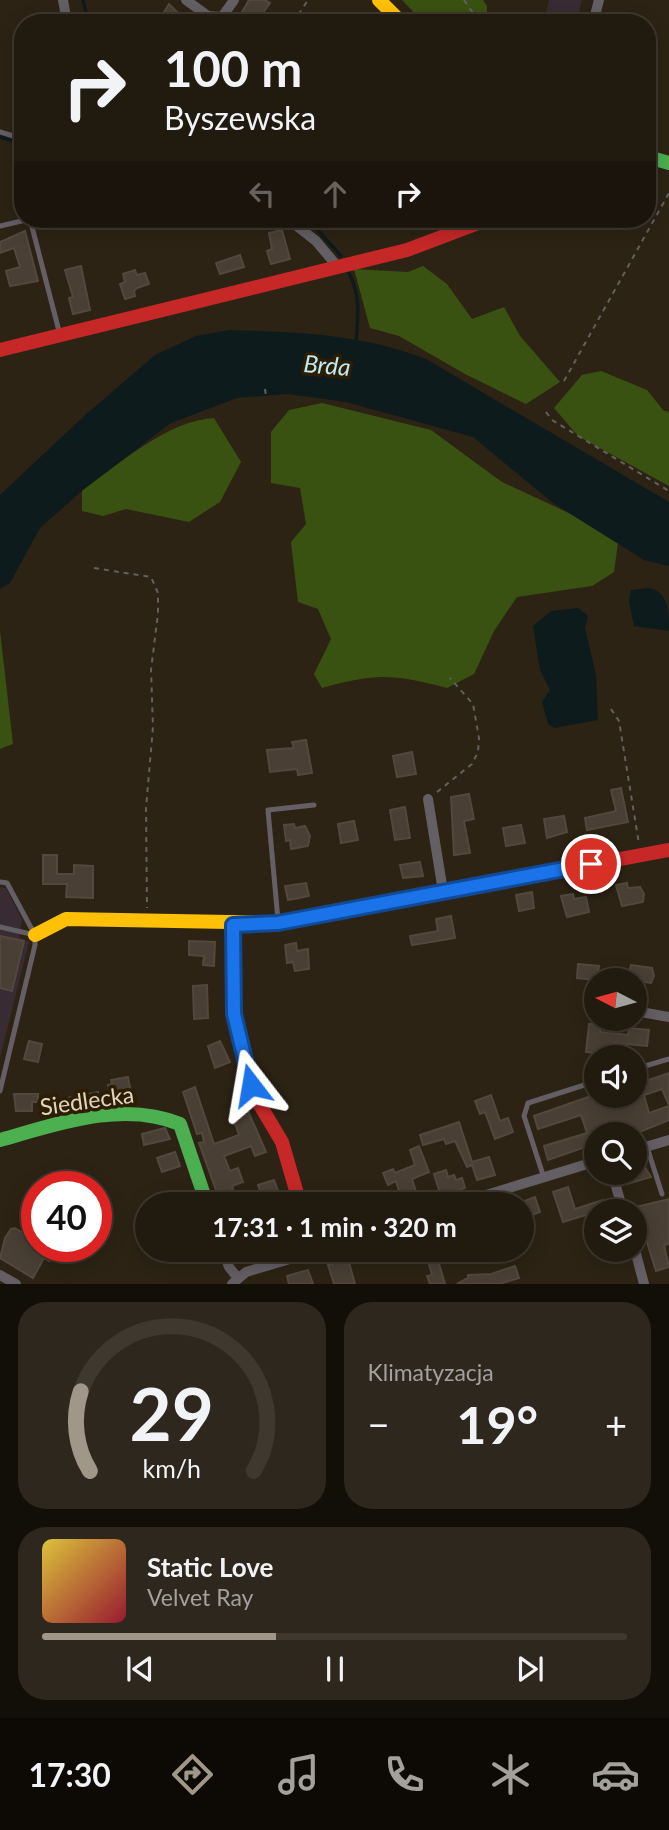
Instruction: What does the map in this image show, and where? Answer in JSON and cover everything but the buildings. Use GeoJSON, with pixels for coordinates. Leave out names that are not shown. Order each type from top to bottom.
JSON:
{"type":"FeatureCollection","features":[{"type":"Feature","properties":{"kind":"street"},"geometry":{"type":"LineString","coordinates":[[186,0],[205,14]]}},
{"type":"Feature","properties":{"kind":"street"},"geometry":{"type":"LineString","coordinates":[[379,0],[393,14]]}},
{"type":"Feature","properties":{"kind":"street"},"geometry":{"type":"LineString","coordinates":[[299,228],[316,241],[337,266]]}},
{"type":"Feature","properties":{"kind":"street"},"geometry":{"type":"LineString","coordinates":[[0,350],[428,244],[467,228]]}},
{"type":"Feature","properties":{"kind":"street"},"geometry":{"type":"LineString","coordinates":[[428,802],[443,891]]}},
{"type":"Feature","properties":{"kind":"street"},"geometry":{"type":"LineString","coordinates":[[35,935],[66,919],[233,925],[278,923],[669,850]]}},
{"type":"Feature","properties":{"kind":"street"},"geometry":{"type":"LineString","coordinates":[[233,925],[234,1014],[245,1065],[260,1105],[282,1142],[297,1192]]}},
{"type":"Feature","properties":{"kind":"street"},"geometry":{"type":"LineString","coordinates":[[648,1013],[669,1017]]}},
{"type":"Feature","properties":{"kind":"street","name":"Siedlecka"},"geometry":{"type":"LineString","coordinates":[[0,1140],[67,1122],[124,1114],[164,1117],[180,1124],[203,1192]]}},
{"type":"Feature","properties":{"kind":"street"},"geometry":{"type":"LineString","coordinates":[[647,1146],[669,1140]]}},
{"type":"Feature","properties":{"kind":"street"},"geometry":{"type":"LineString","coordinates":[[497,1192],[584,1165]]}},
{"type":"Feature","properties":{"kind":"street"},"geometry":{"type":"LineString","coordinates":[[227,1262],[234,1281],[285,1262]]}},
{"type":"Feature","properties":{"kind":"street"},"geometry":{"type":"LineString","coordinates":[[639,1262],[645,1284]]}},
{"type":"Feature","properties":{"kind":"street"},"geometry":{"type":"LineString","coordinates":[[0,1275],[16,1284]]}},
{"type":"Feature","properties":{"kind":"lane"},"geometry":{"type":"LineString","coordinates":[[32,228],[60,335]]}},
{"type":"Feature","properties":{"kind":"lane"},"geometry":{"type":"LineString","coordinates":[[278,923],[268,810],[314,805]]}},
{"type":"Feature","properties":{"kind":"lane"},"geometry":{"type":"LineString","coordinates":[[0,882],[7,883],[35,935],[35,945],[0,1091]]}},
{"type":"Feature","properties":{"kind":"lane"},"geometry":{"type":"LineString","coordinates":[[0,928],[35,935]]}},
{"type":"Feature","properties":{"kind":"lane"},"geometry":{"type":"LineString","coordinates":[[647,1065],[669,1059]]}},
{"type":"Feature","properties":{"kind":"lane"},"geometry":{"type":"LineString","coordinates":[[544,1178],[524,1116],[524,1108],[528,1103],[584,1085]]}},
{"type":"Feature","properties":{"kind":"lane"},"geometry":{"type":"LineString","coordinates":[[647,1161],[662,1194]]}},
{"type":"Feature","properties":{"kind":"path"},"geometry":{"type":"LineString","coordinates":[[656,216],[669,193]]}},
{"type":"Feature","properties":{"kind":"path"},"geometry":{"type":"LineString","coordinates":[[564,381],[649,228]]}},
{"type":"Feature","properties":{"kind":"path"},"geometry":{"type":"LineString","coordinates":[[265,388],[266,396]]}},
{"type":"Feature","properties":{"kind":"path"},"geometry":{"type":"LineString","coordinates":[[546,412],[552,420],[669,491]]}},
{"type":"Feature","properties":{"kind":"path"},"geometry":{"type":"LineString","coordinates":[[94,568],[151,577],[158,593],[151,670],[153,727],[146,808],[148,923]]}},
{"type":"Feature","properties":{"kind":"path"},"geometry":{"type":"LineString","coordinates":[[428,802],[442,785],[459,775],[478,752],[480,738],[473,704],[450,678]]}},
{"type":"Feature","properties":{"kind":"path"},"geometry":{"type":"LineString","coordinates":[[611,709],[619,721],[640,856]]}},
{"type":"Feature","properties":{"kind":"shaded area"},"geometry":{"type":"Polygon","coordinates":[[[549,0],[582,0],[578,14],[546,14],[549,0]]]}},
{"type":"Feature","properties":{"kind":"shaded area"},"geometry":{"type":"Polygon","coordinates":[[[0,887],[6,888],[22,920],[19,937],[29,942],[0,1058],[0,887]]]}},
{"type":"Feature","properties":{"kind":"green space"},"geometry":{"type":"Polygon","coordinates":[[[402,0],[483,0],[487,6],[487,14],[415,14],[402,0]]]}},
{"type":"Feature","properties":{"kind":"green space"},"geometry":{"type":"Polygon","coordinates":[[[423,266],[447,284],[472,319],[504,307],[520,336],[560,382],[526,404],[465,374],[399,336],[370,328],[354,269],[408,272],[423,266]]]}},
{"type":"Feature","properties":{"kind":"green space"},"geometry":{"type":"Polygon","coordinates":[[[601,371],[647,390],[664,411],[669,412],[669,486],[578,436],[554,408],[582,375],[601,371]]]}},
{"type":"Feature","properties":{"kind":"green space"},"geometry":{"type":"Polygon","coordinates":[[[322,403],[431,430],[502,482],[573,515],[618,543],[614,572],[592,586],[517,597],[494,631],[474,674],[447,688],[384,677],[322,688],[314,674],[331,639],[318,609],[298,602],[291,542],[306,524],[300,488],[271,483],[271,432],[289,410],[322,403]]]}},
{"type":"Feature","properties":{"kind":"green space"},"geometry":{"type":"Polygon","coordinates":[[[214,418],[241,462],[220,502],[189,522],[126,509],[103,516],[82,511],[82,490],[144,445],[178,427],[214,418]]]}},
{"type":"Feature","properties":{"kind":"green space"},"geometry":{"type":"Polygon","coordinates":[[[0,631],[13,744],[0,749],[0,631]]]}},
{"type":"Feature","properties":{"kind":"water","name":"Brda"},"geometry":{"type":"Polygon","coordinates":[[[229,330],[305,333],[353,339],[426,359],[669,502],[669,566],[644,560],[553,503],[473,437],[346,402],[288,394],[237,398],[171,423],[83,490],[40,528],[10,583],[0,589],[0,495],[83,417],[155,355],[196,336],[229,330]]]}},
{"type":"Feature","properties":{"kind":"water"},"geometry":{"type":"Polygon","coordinates":[[[631,590],[656,590],[664,599],[669,631],[634,626],[629,601],[631,590]]]}},
{"type":"Feature","properties":{"kind":"water"},"geometry":{"type":"Polygon","coordinates":[[[578,608],[588,616],[585,628],[596,675],[598,720],[554,728],[548,724],[542,702],[550,690],[540,670],[533,626],[551,611],[578,608]]]}},
{"type":"Feature","properties":{"kind":"waterway"},"geometry":{"type":"LineString","coordinates":[[83,0],[86,14]]}},
{"type":"Feature","properties":{"kind":"waterway"},"geometry":{"type":"LineString","coordinates":[[0,137],[14,141]]}},
{"type":"Feature","properties":{"kind":"waterway"},"geometry":{"type":"LineString","coordinates":[[316,228],[341,256]]}},
{"type":"Feature","properties":{"kind":"waterway"},"geometry":{"type":"LineString","coordinates":[[349,273],[357,298],[356,342]]}},
{"type":"Feature","properties":{"kind":"traffic: fast"},"geometry":{"type":"LineString","coordinates":[[656,159],[669,163]]}},
{"type":"Feature","properties":{"kind":"traffic: fast"},"geometry":{"type":"LineString","coordinates":[[0,1140],[90,1117],[113,1114],[158,1117],[180,1124],[203,1192]]}},
{"type":"Feature","properties":{"kind":"traffic: slow"},"geometry":{"type":"LineString","coordinates":[[379,0],[393,14]]}},
{"type":"Feature","properties":{"kind":"traffic: slow"},"geometry":{"type":"LineString","coordinates":[[35,935],[66,919],[278,923],[301,919]]}},
{"type":"Feature","properties":{"kind":"traffic: jam"},"geometry":{"type":"LineString","coordinates":[[0,350],[407,250],[465,228]]}},
{"type":"Feature","properties":{"kind":"traffic: jam"},"geometry":{"type":"LineString","coordinates":[[301,919],[669,850]]}},
{"type":"Feature","properties":{"kind":"traffic: jam"},"geometry":{"type":"LineString","coordinates":[[233,924],[234,1014],[245,1065],[260,1105],[282,1142],[297,1192]]}},
{"type":"Feature","properties":{"kind":"route"},"geometry":{"type":"LineString","coordinates":[[251,1085],[234,1014],[233,925],[278,923],[591,864]]}}]}
